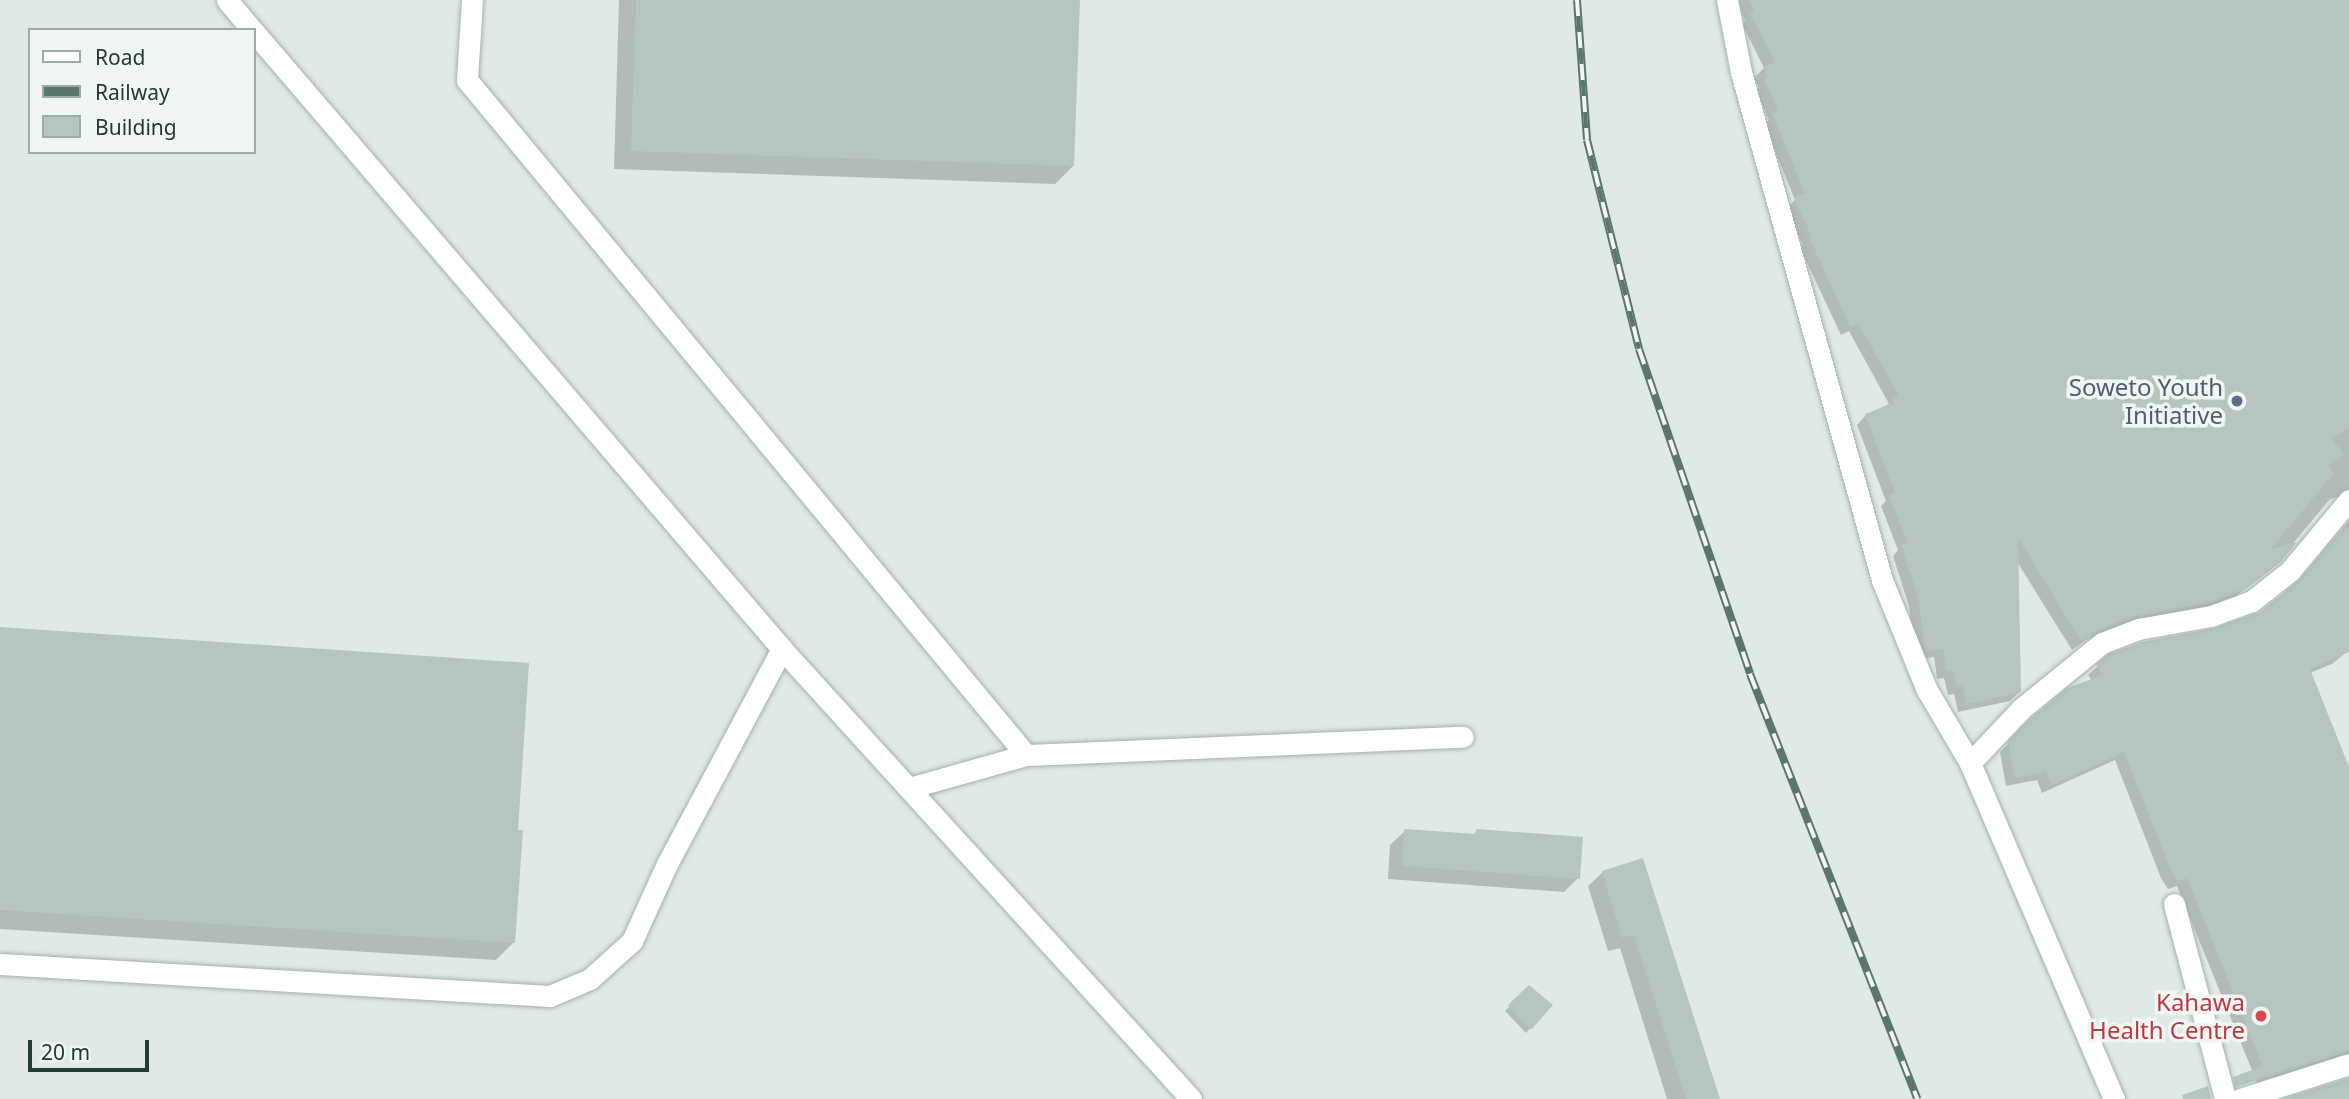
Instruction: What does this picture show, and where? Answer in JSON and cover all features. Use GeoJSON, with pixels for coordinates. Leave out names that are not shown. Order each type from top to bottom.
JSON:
{"type":"FeatureCollection","features":[{"type":"Feature","properties":{"kind":"street"},"geometry":{"type":"LineString","coordinates":[[227,0],[250,28]]}},
{"type":"Feature","properties":{"kind":"street"},"geometry":{"type":"LineString","coordinates":[[472,0],[467,80],[1026,755]]}},
{"type":"Feature","properties":{"kind":"street"},"geometry":{"type":"LineString","coordinates":[[1727,0],[1741,72],[1882,580],[1927,690],[1970,763],[2115,1099]]}},
{"type":"Feature","properties":{"kind":"street"},"geometry":{"type":"LineString","coordinates":[[256,35],[782,649],[1191,1099]]}},
{"type":"Feature","properties":{"kind":"street"},"geometry":{"type":"LineString","coordinates":[[1970,763],[2021,709],[2102,643],[2138,629],[2211,616],[2252,601],[2290,571],[2349,500]]}},
{"type":"Feature","properties":{"kind":"street"},"geometry":{"type":"LineString","coordinates":[[0,964],[550,996],[590,979],[632,941],[667,864],[782,649]]}},
{"type":"Feature","properties":{"kind":"street"},"geometry":{"type":"LineString","coordinates":[[909,788],[1026,755],[1463,737]]}},
{"type":"Feature","properties":{"kind":"street"},"geometry":{"type":"LineString","coordinates":[[2174,904],[2225,1099]]}},
{"type":"Feature","properties":{"kind":"street"},"geometry":{"type":"LineString","coordinates":[[2241,1099],[2349,1064]]}},
{"type":"Feature","properties":{"kind":"building"},"geometry":{"type":"Polygon","coordinates":[[[636,0],[1080,0],[1074,166],[631,151],[636,0]]]}},
{"type":"Feature","properties":{"kind":"building"},"geometry":{"type":"Polygon","coordinates":[[[1749,0],[2349,0],[2349,428],[2331,438],[2344,454],[2328,466],[2334,473],[2270,550],[2297,542],[2281,562],[2246,589],[2208,603],[2133,617],[2097,631],[2082,642],[2018,538],[2021,692],[1967,704],[1963,686],[1957,687],[1953,670],[1946,671],[1943,649],[1925,651],[1918,596],[1901,545],[1908,543],[1889,495],[1895,493],[1865,414],[1894,403],[1892,399],[1899,396],[1858,323],[1850,327],[1794,198],[1805,193],[1772,113],[1778,111],[1764,79],[1768,78],[1763,67],[1775,62],[1750,13],[1754,11],[1749,0]]]}},
{"type":"Feature","properties":{"kind":"building"},"geometry":{"type":"Polygon","coordinates":[[[2349,527],[2349,652],[2310,669],[2349,767],[2349,1051],[2235,1087],[2233,1077],[2263,1066],[2187,878],[2178,881],[2170,868],[2124,752],[2052,785],[2046,772],[2015,778],[2008,741],[2067,688],[2103,675],[2096,664],[2109,654],[2142,642],[2215,628],[2260,612],[2298,581],[2341,530],[2349,527]]]}},
{"type":"Feature","properties":{"kind":"building"},"geometry":{"type":"Polygon","coordinates":[[[0,627],[529,663],[518,830],[523,830],[515,943],[0,910],[0,627]]]}},
{"type":"Feature","properties":{"kind":"building"},"geometry":{"type":"Polygon","coordinates":[[[1404,829],[1476,834],[1476,829],[1583,837],[1580,879],[1402,866],[1404,829]]]}},
{"type":"Feature","properties":{"kind":"building"},"geometry":{"type":"Polygon","coordinates":[[[1643,858],[1720,1099],[1686,1099],[1634,935],[1622,938],[1602,871],[1643,858]]]}},
{"type":"Feature","properties":{"kind":"building"},"geometry":{"type":"Polygon","coordinates":[[[1529,985],[1553,1005],[1531,1030],[1508,1005],[1529,985]]]}},
{"type":"Feature","properties":{"kind":"building"},"geometry":{"type":"Polygon","coordinates":[[[2349,1078],[2349,1099],[2283,1099],[2349,1078]]]}},
{"type":"Feature","properties":{"kind":"building"},"geometry":{"type":"Polygon","coordinates":[[[2208,1086],[2211,1099],[2183,1099],[2182,1095],[2208,1086]]]}},
{"type":"Feature","properties":{"kind":"railway"},"geometry":{"type":"LineString","coordinates":[[1577,0],[1587,140],[1639,349],[1750,674],[1917,1099]]}},
{"type":"Feature","properties":{"kind":"place","name":"Soweto Youth Initiative"},"geometry":{"type":"Point","coordinates":[2237,401]}},
{"type":"Feature","properties":{"kind":"place","name":"Kahawa Health Centre"},"geometry":{"type":"Point","coordinates":[2261,1016]}}]}
